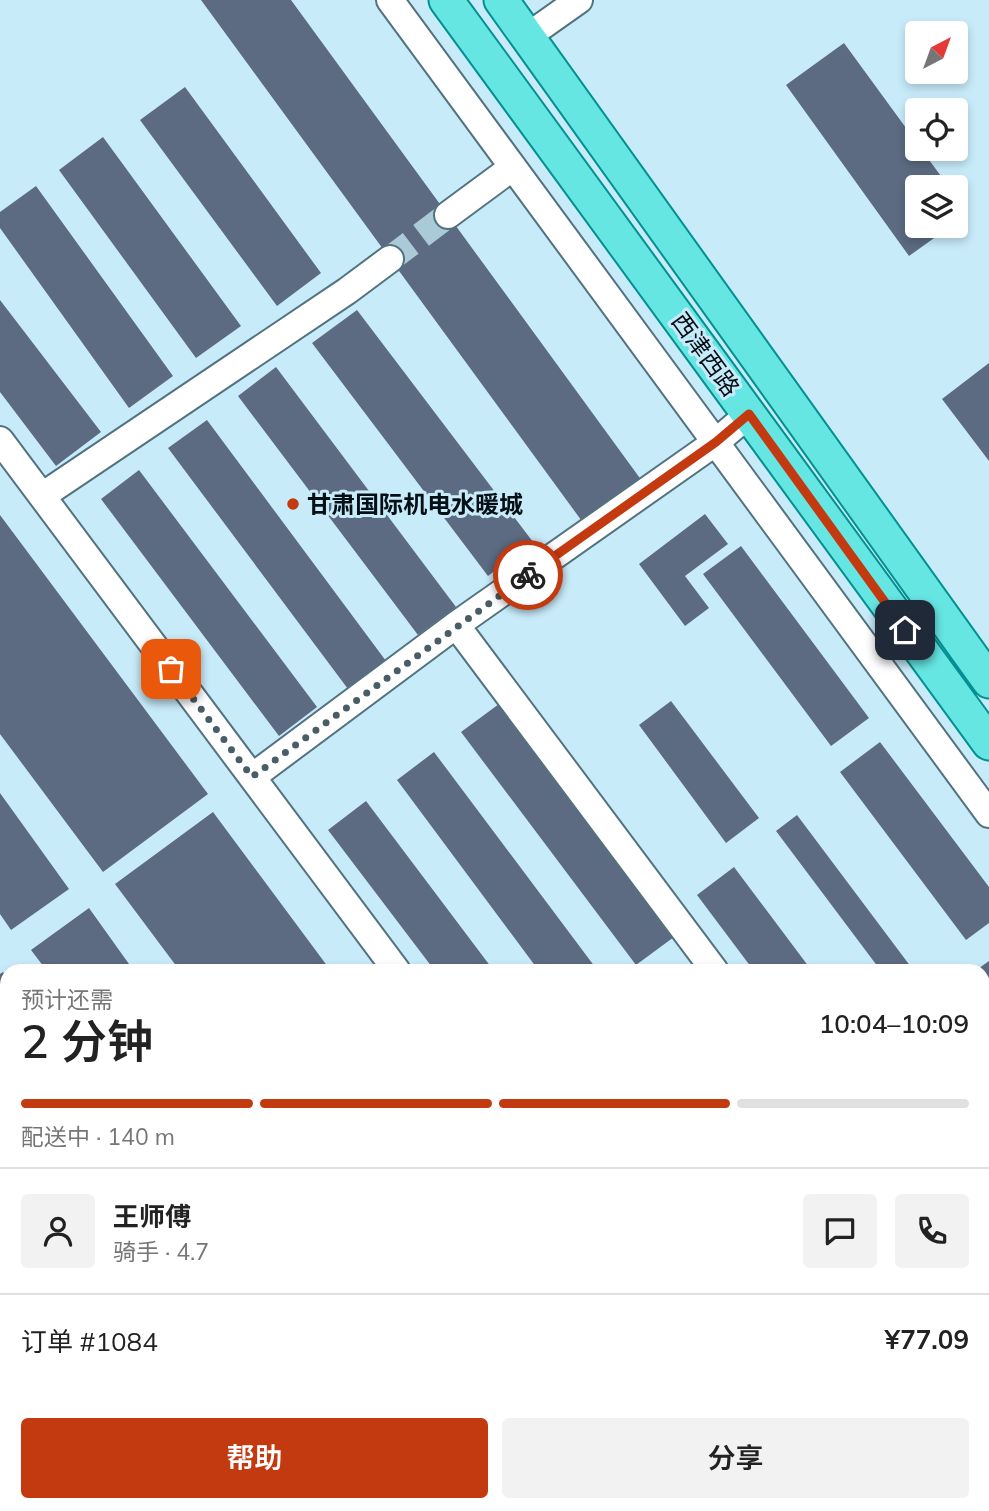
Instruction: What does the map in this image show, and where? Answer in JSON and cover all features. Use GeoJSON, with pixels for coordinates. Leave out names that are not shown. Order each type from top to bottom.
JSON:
{"type":"FeatureCollection","features":[{"type":"Feature","properties":{"kind":"main road","name":"西津西路"},"geometry":{"type":"LineString","coordinates":[[446,0],[989,743]]}},
{"type":"Feature","properties":{"kind":"main road","name":"西津西路"},"geometry":{"type":"LineString","coordinates":[[501,0],[986,672]]}},
{"type":"Feature","properties":{"kind":"street"},"geometry":{"type":"LineString","coordinates":[[390,0],[989,814]]}},
{"type":"Feature","properties":{"kind":"street"},"geometry":{"type":"LineString","coordinates":[[528,36],[579,0]]}},
{"type":"Feature","properties":{"kind":"street"},"geometry":{"type":"LineString","coordinates":[[448,215],[513,167]]}},
{"type":"Feature","properties":{"kind":"street"},"geometry":{"type":"LineString","coordinates":[[42,496],[347,291],[390,259]]}},
{"type":"Feature","properties":{"kind":"street"},"geometry":{"type":"LineString","coordinates":[[252,777],[456,625],[716,442],[749,414]]}},
{"type":"Feature","properties":{"kind":"street"},"geometry":{"type":"LineString","coordinates":[[0,440],[392,964]]}},
{"type":"Feature","properties":{"kind":"street"},"geometry":{"type":"LineString","coordinates":[[456,625],[710,964]]}},
{"type":"Feature","properties":{"kind":"building"},"geometry":{"type":"Polygon","coordinates":[[[201,0],[291,0],[642,481],[584,524],[201,0]]]}},
{"type":"Feature","properties":{"kind":"building"},"geometry":{"type":"Polygon","coordinates":[[[844,43],[905,127],[905,161],[930,161],[940,175],[905,175],[905,238],[934,238],[909,256],[786,85],[844,43]]]}},
{"type":"Feature","properties":{"kind":"building"},"geometry":{"type":"Polygon","coordinates":[[[185,87],[321,273],[277,306],[140,120],[185,87]]]}},
{"type":"Feature","properties":{"kind":"building"},"geometry":{"type":"Polygon","coordinates":[[[103,137],[241,326],[196,358],[59,170],[103,137]]]}},
{"type":"Feature","properties":{"kind":"building"},"geometry":{"type":"Polygon","coordinates":[[[36,186],[173,376],[129,408],[0,228],[0,212],[36,186]]]}},
{"type":"Feature","properties":{"kind":"building"},"geometry":{"type":"Polygon","coordinates":[[[0,300],[101,432],[56,466],[0,392],[0,300]]]}},
{"type":"Feature","properties":{"kind":"building"},"geometry":{"type":"Polygon","coordinates":[[[357,310],[533,542],[488,576],[312,343],[357,310]]]}},
{"type":"Feature","properties":{"kind":"building"},"geometry":{"type":"Polygon","coordinates":[[[989,363],[989,461],[942,399],[989,363]]]}},
{"type":"Feature","properties":{"kind":"building"},"geometry":{"type":"Polygon","coordinates":[[[276,367],[456,607],[418,635],[238,396],[276,367]]]}},
{"type":"Feature","properties":{"kind":"building"},"geometry":{"type":"Polygon","coordinates":[[[207,420],[386,661],[348,689],[168,448],[207,420]]]}},
{"type":"Feature","properties":{"kind":"building"},"geometry":{"type":"Polygon","coordinates":[[[139,470],[317,707],[279,736],[101,499],[139,470]]]}},
{"type":"Feature","properties":{"kind":"building"},"geometry":{"type":"Polygon","coordinates":[[[705,514],[728,544],[685,576],[709,608],[685,626],[639,564],[705,514]]]}},
{"type":"Feature","properties":{"kind":"building"},"geometry":{"type":"Polygon","coordinates":[[[0,515],[208,794],[103,872],[0,734],[0,515]]]}},
{"type":"Feature","properties":{"kind":"building"},"geometry":{"type":"Polygon","coordinates":[[[741,546],[869,718],[831,746],[703,574],[741,546]]]}},
{"type":"Feature","properties":{"kind":"building"},"geometry":{"type":"Polygon","coordinates":[[[671,701],[759,818],[726,843],[639,725],[671,701]]]}},
{"type":"Feature","properties":{"kind":"building"},"geometry":{"type":"Polygon","coordinates":[[[499,704],[674,937],[635,964],[461,732],[499,704]]]}},
{"type":"Feature","properties":{"kind":"building"},"geometry":{"type":"Polygon","coordinates":[[[880,742],[989,887],[989,923],[966,940],[840,772],[880,742]]]}},
{"type":"Feature","properties":{"kind":"building"},"geometry":{"type":"Polygon","coordinates":[[[434,752],[593,964],[534,964],[397,780],[434,752]]]}},
{"type":"Feature","properties":{"kind":"building"},"geometry":{"type":"Polygon","coordinates":[[[0,793],[69,889],[11,930],[0,914],[0,793]]]}},
{"type":"Feature","properties":{"kind":"building"},"geometry":{"type":"Polygon","coordinates":[[[366,801],[489,964],[430,964],[328,830],[366,801]]]}},
{"type":"Feature","properties":{"kind":"building"},"geometry":{"type":"Polygon","coordinates":[[[213,812],[326,964],[175,964],[115,884],[213,812]]]}},
{"type":"Feature","properties":{"kind":"building"},"geometry":{"type":"Polygon","coordinates":[[[797,815],[909,964],[876,964],[776,831],[797,815]]]}},
{"type":"Feature","properties":{"kind":"building"},"geometry":{"type":"Polygon","coordinates":[[[734,867],[807,964],[749,964],[697,895],[734,867]]]}},
{"type":"Feature","properties":{"kind":"building"},"geometry":{"type":"Polygon","coordinates":[[[89,908],[129,964],[42,964],[31,950],[89,908]]]}},
{"type":"Feature","properties":{"kind":"tunnel"},"geometry":{"type":"LineString","coordinates":[[390,259],[448,215]]}},
{"type":"Feature","properties":{"kind":"way so far"},"geometry":{"type":"LineString","coordinates":[[171,669],[252,777],[456,625],[528,575]]}},
{"type":"Feature","properties":{"kind":"place","name":"甘肃国际机电水暖城"},"geometry":{"type":"Point","coordinates":[293,504]}},
{"type":"Feature","properties":{"kind":"route"},"geometry":{"type":"LineString","coordinates":[[528,575],[716,442],[749,414],[905,630]]}}]}
